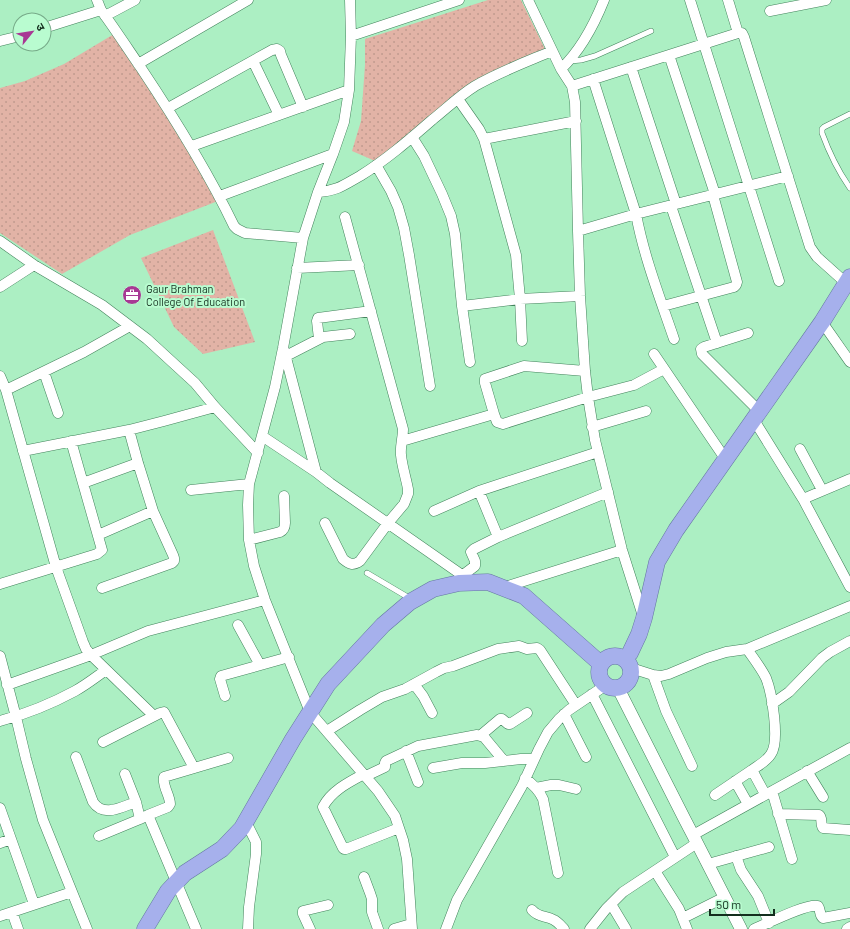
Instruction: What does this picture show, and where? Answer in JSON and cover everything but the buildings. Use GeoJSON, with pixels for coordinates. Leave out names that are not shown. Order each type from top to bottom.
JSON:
{"type":"FeatureCollection","features":[{"type":"Feature","properties":{"kind":"highway"},"geometry":{"type":"LineString","coordinates":[[628,664],[619,656],[609,657],[604,660],[600,668],[600,676],[602,681],[612,686],[625,685],[631,677],[628,664],[630,652],[639,634],[644,618],[657,562],[676,530],[822,322],[849,278]]}},
{"type":"Feature","properties":{"kind":"highway"},"geometry":{"type":"LineString","coordinates":[[144,929],[168,891],[185,873],[222,849],[242,828],[293,739],[328,684],[383,625],[414,600],[433,590],[468,579],[488,582],[524,596],[601,664]]}},
{"type":"Feature","properties":{"kind":"street"},"geometry":{"type":"LineString","coordinates":[[97,0],[103,13],[192,146],[220,196],[236,229],[245,233],[303,238]]}},
{"type":"Feature","properties":{"kind":"street"},"geometry":{"type":"LineString","coordinates":[[52,26],[103,13],[136,0]]}},
{"type":"Feature","properties":{"kind":"street"},"geometry":{"type":"LineString","coordinates":[[138,64],[248,0]]}},
{"type":"Feature","properties":{"kind":"street"},"geometry":{"type":"LineString","coordinates":[[350,0],[350,90],[344,122],[303,238],[284,352],[250,484],[248,505],[249,540],[254,566],[265,600],[310,712],[365,775],[395,816],[403,840],[407,859],[411,927],[394,929]]}},
{"type":"Feature","properties":{"kind":"street"},"geometry":{"type":"LineString","coordinates":[[351,36],[459,0]]}},
{"type":"Feature","properties":{"kind":"street"},"geometry":{"type":"LineString","coordinates":[[528,0],[561,69],[572,86],[576,120],[580,296],[585,371],[592,427],[622,550],[644,618]]}},
{"type":"Feature","properties":{"kind":"street"},"geometry":{"type":"LineString","coordinates":[[561,69],[581,46],[599,13],[604,0]]}},
{"type":"Feature","properties":{"kind":"street"},"geometry":{"type":"LineString","coordinates":[[690,0],[779,281]]}},
{"type":"Feature","properties":{"kind":"street"},"geometry":{"type":"LineString","coordinates":[[728,0],[738,33]]}},
{"type":"Feature","properties":{"kind":"street"},"geometry":{"type":"LineString","coordinates":[[770,11],[821,0]]}},
{"type":"Feature","properties":{"kind":"street"},"geometry":{"type":"LineString","coordinates":[[572,86],[742,33],[813,253],[817,258],[849,278]]}},
{"type":"Feature","properties":{"kind":"street"},"geometry":{"type":"LineString","coordinates":[[0,41],[12,38]]}},
{"type":"Feature","properties":{"kind":"street"},"geometry":{"type":"LineString","coordinates":[[168,108],[272,50],[277,49],[280,51],[303,107]]}},
{"type":"Feature","properties":{"kind":"street"},"geometry":{"type":"LineString","coordinates":[[318,192],[328,191],[340,187],[376,165],[474,86],[493,76],[552,51]]}},
{"type":"Feature","properties":{"kind":"street"},"geometry":{"type":"LineString","coordinates":[[663,306],[734,287],[737,284],[714,195],[669,55]]}},
{"type":"Feature","properties":{"kind":"street"},"geometry":{"type":"LineString","coordinates":[[253,61],[279,115]]}},
{"type":"Feature","properties":{"kind":"street"},"geometry":{"type":"LineString","coordinates":[[631,67],[717,343]]}},
{"type":"Feature","properties":{"kind":"street"},"geometry":{"type":"LineString","coordinates":[[592,79],[636,214],[645,254],[674,339]]}},
{"type":"Feature","properties":{"kind":"street"},"geometry":{"type":"LineString","coordinates":[[192,146],[350,90]]}},
{"type":"Feature","properties":{"kind":"street"},"geometry":{"type":"LineString","coordinates":[[458,99],[479,129],[484,139],[516,255],[522,341]]}},
{"type":"Feature","properties":{"kind":"street"},"geometry":{"type":"LineString","coordinates":[[484,139],[576,120]]}},
{"type":"Feature","properties":{"kind":"street"},"geometry":{"type":"LineString","coordinates":[[412,137],[424,156],[451,216],[455,234],[462,306],[470,362]]}},
{"type":"Feature","properties":{"kind":"street"},"geometry":{"type":"LineString","coordinates":[[220,196],[333,154]]}},
{"type":"Feature","properties":{"kind":"street"},"geometry":{"type":"LineString","coordinates":[[376,165],[391,191],[398,207],[404,228],[430,386]]}},
{"type":"Feature","properties":{"kind":"street"},"geometry":{"type":"LineString","coordinates":[[578,231],[636,214],[788,176]]}},
{"type":"Feature","properties":{"kind":"street"},"geometry":{"type":"LineString","coordinates":[[325,523],[343,559],[351,564],[356,563],[360,561],[404,504],[408,494],[401,456],[403,429],[345,217]]}},
{"type":"Feature","properties":{"kind":"street"},"geometry":{"type":"LineString","coordinates":[[0,241],[34,265],[102,305],[147,339],[195,383],[258,453]]}},
{"type":"Feature","properties":{"kind":"street"},"geometry":{"type":"LineString","coordinates":[[0,287],[34,265]]}},
{"type":"Feature","properties":{"kind":"street"},"geometry":{"type":"LineString","coordinates":[[297,268],[359,265]]}},
{"type":"Feature","properties":{"kind":"street"},"geometry":{"type":"LineString","coordinates":[[462,306],[520,299],[580,296]]}},
{"type":"Feature","properties":{"kind":"street"},"geometry":{"type":"LineString","coordinates":[[319,339],[318,318],[371,311]]}},
{"type":"Feature","properties":{"kind":"street"},"geometry":{"type":"LineString","coordinates":[[822,322],[850,362]]}},
{"type":"Feature","properties":{"kind":"street"},"geometry":{"type":"LineString","coordinates":[[6,390],[84,352],[130,326]]}},
{"type":"Feature","properties":{"kind":"street"},"geometry":{"type":"LineString","coordinates":[[748,333],[702,348],[702,354],[757,416],[850,587]]}},
{"type":"Feature","properties":{"kind":"street"},"geometry":{"type":"LineString","coordinates":[[284,352],[327,336],[350,334]]}},
{"type":"Feature","properties":{"kind":"street"},"geometry":{"type":"LineString","coordinates":[[284,352],[316,472]]}},
{"type":"Feature","properties":{"kind":"street"},"geometry":{"type":"LineString","coordinates":[[654,354],[726,460]]}},
{"type":"Feature","properties":{"kind":"street"},"geometry":{"type":"LineString","coordinates":[[585,371],[524,366],[485,379],[497,422],[503,424],[588,397],[634,385],[664,369]]}},
{"type":"Feature","properties":{"kind":"street"},"geometry":{"type":"LineString","coordinates":[[44,372],[58,413]]}},
{"type":"Feature","properties":{"kind":"street"},"geometry":{"type":"LineString","coordinates":[[0,376],[6,390],[56,566],[86,649],[154,716]]}},
{"type":"Feature","properties":{"kind":"street"},"geometry":{"type":"LineString","coordinates":[[23,451],[129,430],[215,407]]}},
{"type":"Feature","properties":{"kind":"street"},"geometry":{"type":"LineString","coordinates":[[592,427],[646,411]]}},
{"type":"Feature","properties":{"kind":"street"},"geometry":{"type":"LineString","coordinates":[[402,441],[494,414]]}},
{"type":"Feature","properties":{"kind":"street"},"geometry":{"type":"LineString","coordinates":[[102,588],[174,561],[173,555],[153,511],[129,430]]}},
{"type":"Feature","properties":{"kind":"street"},"geometry":{"type":"LineString","coordinates":[[262,436],[316,472],[468,579],[475,566],[475,561],[471,554],[472,550],[498,537],[608,492]]}},
{"type":"Feature","properties":{"kind":"street"},"geometry":{"type":"LineString","coordinates":[[0,584],[99,553],[102,550],[71,441]]}},
{"type":"Feature","properties":{"kind":"street"},"geometry":{"type":"LineString","coordinates":[[800,449],[822,490]]}},
{"type":"Feature","properties":{"kind":"street"},"geometry":{"type":"LineString","coordinates":[[434,511],[479,491],[598,452]]}},
{"type":"Feature","properties":{"kind":"street"},"geometry":{"type":"LineString","coordinates":[[83,483],[138,463]]}},
{"type":"Feature","properties":{"kind":"street"},"geometry":{"type":"LineString","coordinates":[[803,499],[850,479]]}},
{"type":"Feature","properties":{"kind":"street"},"geometry":{"type":"LineString","coordinates":[[191,490],[250,484]]}},
{"type":"Feature","properties":{"kind":"street"},"geometry":{"type":"LineString","coordinates":[[479,491],[498,537]]}},
{"type":"Feature","properties":{"kind":"street"},"geometry":{"type":"LineString","coordinates":[[249,540],[284,530],[284,496]]}},
{"type":"Feature","properties":{"kind":"street"},"geometry":{"type":"LineString","coordinates":[[98,535],[153,511]]}},
{"type":"Feature","properties":{"kind":"street"},"geometry":{"type":"LineString","coordinates":[[502,588],[622,550]]}},
{"type":"Feature","properties":{"kind":"street"},"geometry":{"type":"LineString","coordinates":[[7,685],[91,655],[148,631],[265,600]]}},
{"type":"Feature","properties":{"kind":"street"},"geometry":{"type":"LineString","coordinates":[[628,664],[653,675],[661,676],[669,674],[717,654],[748,649],[850,606]]}},
{"type":"Feature","properties":{"kind":"street"},"geometry":{"type":"LineString","coordinates":[[238,625],[260,665]]}},
{"type":"Feature","properties":{"kind":"street"},"geometry":{"type":"LineString","coordinates":[[772,704],[789,692],[830,652],[850,641]]}},
{"type":"Feature","properties":{"kind":"street"},"geometry":{"type":"LineString","coordinates":[[327,731],[382,697],[405,689],[436,672],[498,649],[519,646],[527,649],[537,648],[540,650],[576,705]]}},
{"type":"Feature","properties":{"kind":"street"},"geometry":{"type":"LineString","coordinates":[[715,795],[765,762],[772,754],[774,748],[775,731],[770,687],[748,649]]}},
{"type":"Feature","properties":{"kind":"street"},"geometry":{"type":"LineString","coordinates":[[0,656],[43,820],[87,929]]}},
{"type":"Feature","properties":{"kind":"street"},"geometry":{"type":"LineString","coordinates":[[225,696],[220,679],[221,676],[289,657]]}},
{"type":"Feature","properties":{"kind":"street"},"geometry":{"type":"LineString","coordinates":[[0,721],[16,717],[57,700],[77,690],[106,670]]}},
{"type":"Feature","properties":{"kind":"street"},"geometry":{"type":"LineString","coordinates":[[653,675],[666,711],[692,766]]}},
{"type":"Feature","properties":{"kind":"street"},"geometry":{"type":"LineString","coordinates":[[414,684],[423,696],[432,713]]}},
{"type":"Feature","properties":{"kind":"street"},"geometry":{"type":"LineString","coordinates":[[446,929],[457,900],[522,786],[548,732],[564,714],[576,705],[592,694],[612,686],[695,839],[741,929]]}},
{"type":"Feature","properties":{"kind":"street"},"geometry":{"type":"LineString","coordinates":[[592,694],[675,857]]}},
{"type":"Feature","properties":{"kind":"street"},"geometry":{"type":"LineString","coordinates":[[103,742],[162,712],[165,714],[194,768]]}},
{"type":"Feature","properties":{"kind":"street"},"geometry":{"type":"LineString","coordinates":[[399,828],[344,849],[323,807],[339,789],[365,775],[385,767],[386,766],[384,763],[386,761],[406,751],[425,744],[481,735],[500,719],[510,724],[527,713]]}},
{"type":"Feature","properties":{"kind":"street"},"geometry":{"type":"LineString","coordinates":[[564,714],[586,757]]}},
{"type":"Feature","properties":{"kind":"street"},"geometry":{"type":"LineString","coordinates":[[481,735],[504,761]]}},
{"type":"Feature","properties":{"kind":"street"},"geometry":{"type":"LineString","coordinates":[[590,929],[610,904],[623,892],[675,857],[695,839],[768,792],[850,748]]}},
{"type":"Feature","properties":{"kind":"street"},"geometry":{"type":"LineString","coordinates":[[406,751],[418,782]]}},
{"type":"Feature","properties":{"kind":"street"},"geometry":{"type":"LineString","coordinates":[[76,757],[93,802],[101,810],[110,811],[136,802]]}},
{"type":"Feature","properties":{"kind":"street"},"geometry":{"type":"LineString","coordinates":[[99,836],[168,807],[170,804],[170,799],[163,781],[164,777],[228,758]]}},
{"type":"Feature","properties":{"kind":"street"},"geometry":{"type":"LineString","coordinates":[[433,768],[462,763],[485,763],[534,759]]}},
{"type":"Feature","properties":{"kind":"street"},"geometry":{"type":"LineString","coordinates":[[752,770],[768,792],[778,814],[792,859]]}},
{"type":"Feature","properties":{"kind":"street"},"geometry":{"type":"LineString","coordinates":[[807,771],[823,797]]}},
{"type":"Feature","properties":{"kind":"street"},"geometry":{"type":"LineString","coordinates":[[125,774],[136,802],[176,883],[196,929]]}},
{"type":"Feature","properties":{"kind":"street"},"geometry":{"type":"LineString","coordinates":[[525,778],[540,793],[558,872]]}},
{"type":"Feature","properties":{"kind":"street"},"geometry":{"type":"LineString","coordinates":[[735,781],[748,804]]}},
{"type":"Feature","properties":{"kind":"street"},"geometry":{"type":"LineString","coordinates":[[536,788],[559,785],[576,789]]}},
{"type":"Feature","properties":{"kind":"street"},"geometry":{"type":"LineString","coordinates":[[0,808],[34,904]]}},
{"type":"Feature","properties":{"kind":"street"},"geometry":{"type":"LineString","coordinates":[[778,814],[819,815],[824,828],[850,830]]}},
{"type":"Feature","properties":{"kind":"street"},"geometry":{"type":"LineString","coordinates":[[246,822],[256,842],[248,929]]}},
{"type":"Feature","properties":{"kind":"street"},"geometry":{"type":"LineString","coordinates":[[0,843],[11,839]]}},
{"type":"Feature","properties":{"kind":"street"},"geometry":{"type":"LineString","coordinates":[[708,864],[769,847]]}},
{"type":"Feature","properties":{"kind":"street"},"geometry":{"type":"LineString","coordinates":[[736,856],[741,870],[758,896],[769,923]]}},
{"type":"Feature","properties":{"kind":"street"},"geometry":{"type":"LineString","coordinates":[[655,871],[678,909],[686,929]]}},
{"type":"Feature","properties":{"kind":"street"},"geometry":{"type":"LineString","coordinates":[[364,876],[372,899],[372,912],[378,929]]}},
{"type":"Feature","properties":{"kind":"street"},"geometry":{"type":"LineString","coordinates":[[0,916],[72,892]]}},
{"type":"Feature","properties":{"kind":"street"},"geometry":{"type":"LineString","coordinates":[[682,918],[725,897]]}},
{"type":"Feature","properties":{"kind":"street"},"geometry":{"type":"LineString","coordinates":[[610,904],[626,929]]}},
{"type":"Feature","properties":{"kind":"street"},"geometry":{"type":"LineString","coordinates":[[310,929],[303,911],[328,905]]}},
{"type":"Feature","properties":{"kind":"street"},"geometry":{"type":"LineString","coordinates":[[754,929],[814,905],[820,908],[820,916],[823,918],[850,913]]}},
{"type":"Feature","properties":{"kind":"street"},"geometry":{"type":"LineString","coordinates":[[532,910],[537,915],[553,919],[564,929]]}},
{"type":"Feature","properties":{"kind":"street"},"geometry":{"type":"LineString","coordinates":[[12,912],[18,929]]}},
{"type":"Feature","properties":{"kind":"lane"},"geometry":{"type":"LineString","coordinates":[[570,60],[581,60],[595,56],[652,31]]}},
{"type":"Feature","properties":{"kind":"lane"},"geometry":{"type":"LineString","coordinates":[[850,114],[824,127],[822,129],[822,133],[835,162],[850,188]]}},
{"type":"Feature","properties":{"kind":"lane"},"geometry":{"type":"LineString","coordinates":[[367,573],[414,600]]}},
{"type":"Feature","properties":{"kind":"shaded area"},"geometry":{"type":"Polygon","coordinates":[[[488,0],[521,0],[545,49],[479,79],[375,161],[352,151],[361,121],[365,65],[365,39],[488,0]]]}},
{"type":"Feature","properties":{"kind":"shaded area"},"geometry":{"type":"Polygon","coordinates":[[[114,34],[192,155],[218,201],[130,235],[62,274],[0,233],[0,88],[25,81],[64,64],[114,34]]]}},
{"type":"Feature","properties":{"kind":"shaded area"},"geometry":{"type":"Polygon","coordinates":[[[213,230],[255,342],[203,354],[174,327],[141,258],[213,230]]]}},
{"type":"Feature","properties":{"kind":"place","name":"Gaur Brahman College Of Education"},"geometry":{"type":"Point","coordinates":[132,295]}}]}
